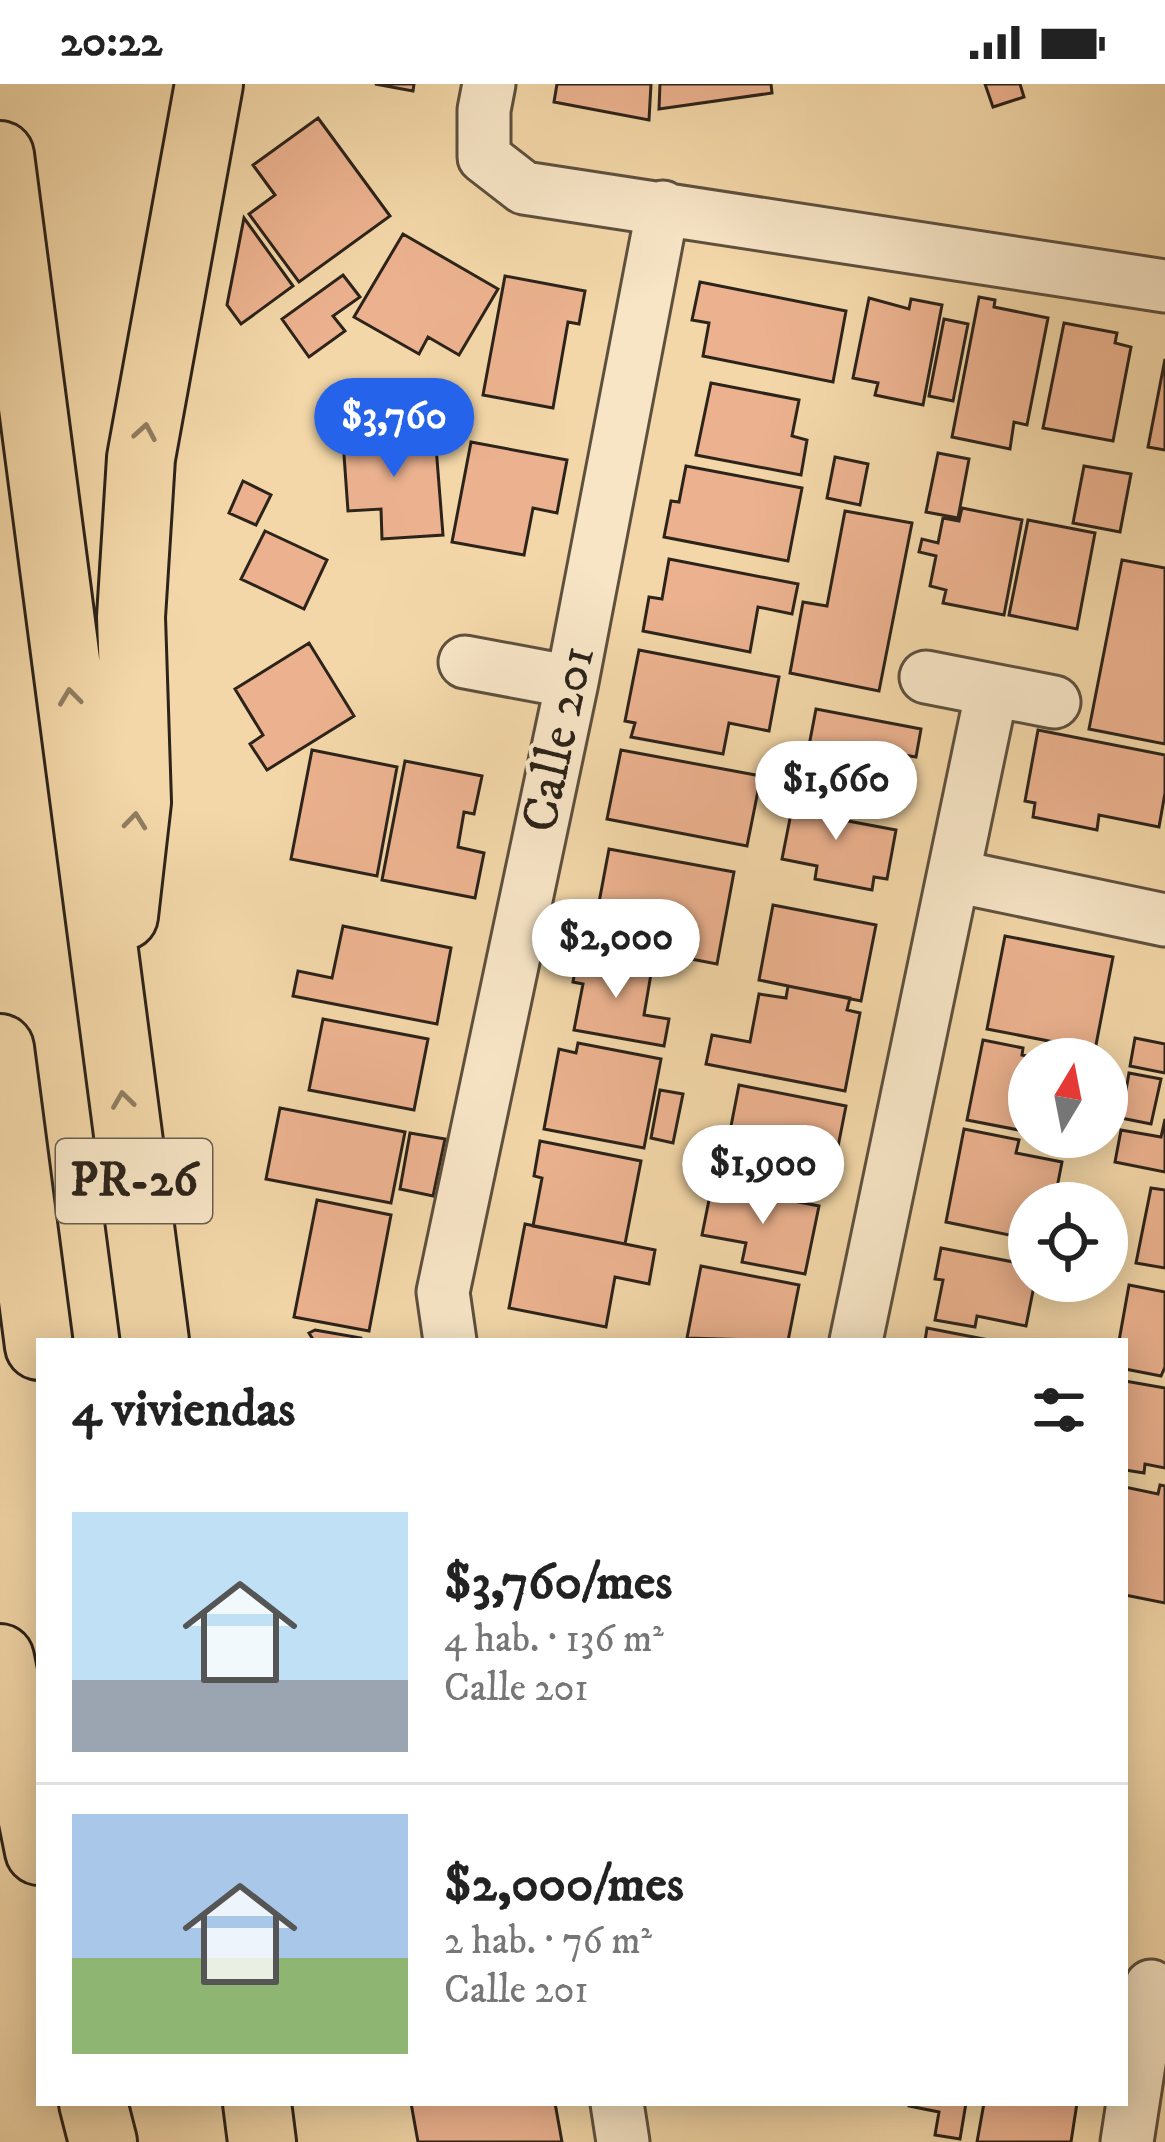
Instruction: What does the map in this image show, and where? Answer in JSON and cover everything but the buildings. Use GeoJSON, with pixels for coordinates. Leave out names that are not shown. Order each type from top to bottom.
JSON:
{"type":"FeatureCollection","features":[{"type":"Feature","properties":{"kind":"highway"},"geometry":{"type":"LineString","coordinates":[[112,1021],[137,802],[131,617],[141,458],[209,84]]}},
{"type":"Feature","properties":{"kind":"highway","name":"PR-26"},"geometry":{"type":"LineString","coordinates":[[0,155],[155,1338]]}},
{"type":"Feature","properties":{"kind":"highway","name":"PR-26"},"geometry":{"type":"LineString","coordinates":[[0,1048],[38,1338]]}},
{"type":"Feature","properties":{"kind":"highway"},"geometry":{"type":"LineString","coordinates":[[0,1658],[36,1836]]}},
{"type":"Feature","properties":{"kind":"highway"},"geometry":{"type":"LineString","coordinates":[[94,2106],[103,2142]]}},
{"type":"Feature","properties":{"kind":"highway"},"geometry":{"type":"LineString","coordinates":[[138,2106],[143,2142]]}},
{"type":"Feature","properties":{"kind":"highway"},"geometry":{"type":"LineString","coordinates":[[257,2106],[262,2142]]}},
{"type":"Feature","properties":{"kind":"street"},"geometry":{"type":"LineString","coordinates":[[489,84],[484,157],[524,188],[1165,286]]}},
{"type":"Feature","properties":{"kind":"street","name":"Calle 201"},"geometry":{"type":"LineString","coordinates":[[450,1338],[443,1292],[572,682],[663,207]]}},
{"type":"Feature","properties":{"kind":"street"},"geometry":{"type":"LineString","coordinates":[[465,662],[572,682]]}},
{"type":"Feature","properties":{"kind":"street"},"geometry":{"type":"LineString","coordinates":[[926,677],[1054,702]]}},
{"type":"Feature","properties":{"kind":"street"},"geometry":{"type":"LineString","coordinates":[[857,1338],[992,690]]}},
{"type":"Feature","properties":{"kind":"street"},"geometry":{"type":"LineString","coordinates":[[955,877],[1165,920]]}},
{"type":"Feature","properties":{"kind":"street"},"geometry":{"type":"LineString","coordinates":[[1127,2142],[1147,1986]]}},
{"type":"Feature","properties":{"kind":"street"},"geometry":{"type":"LineString","coordinates":[[617,2106],[623,2142]]}}]}
